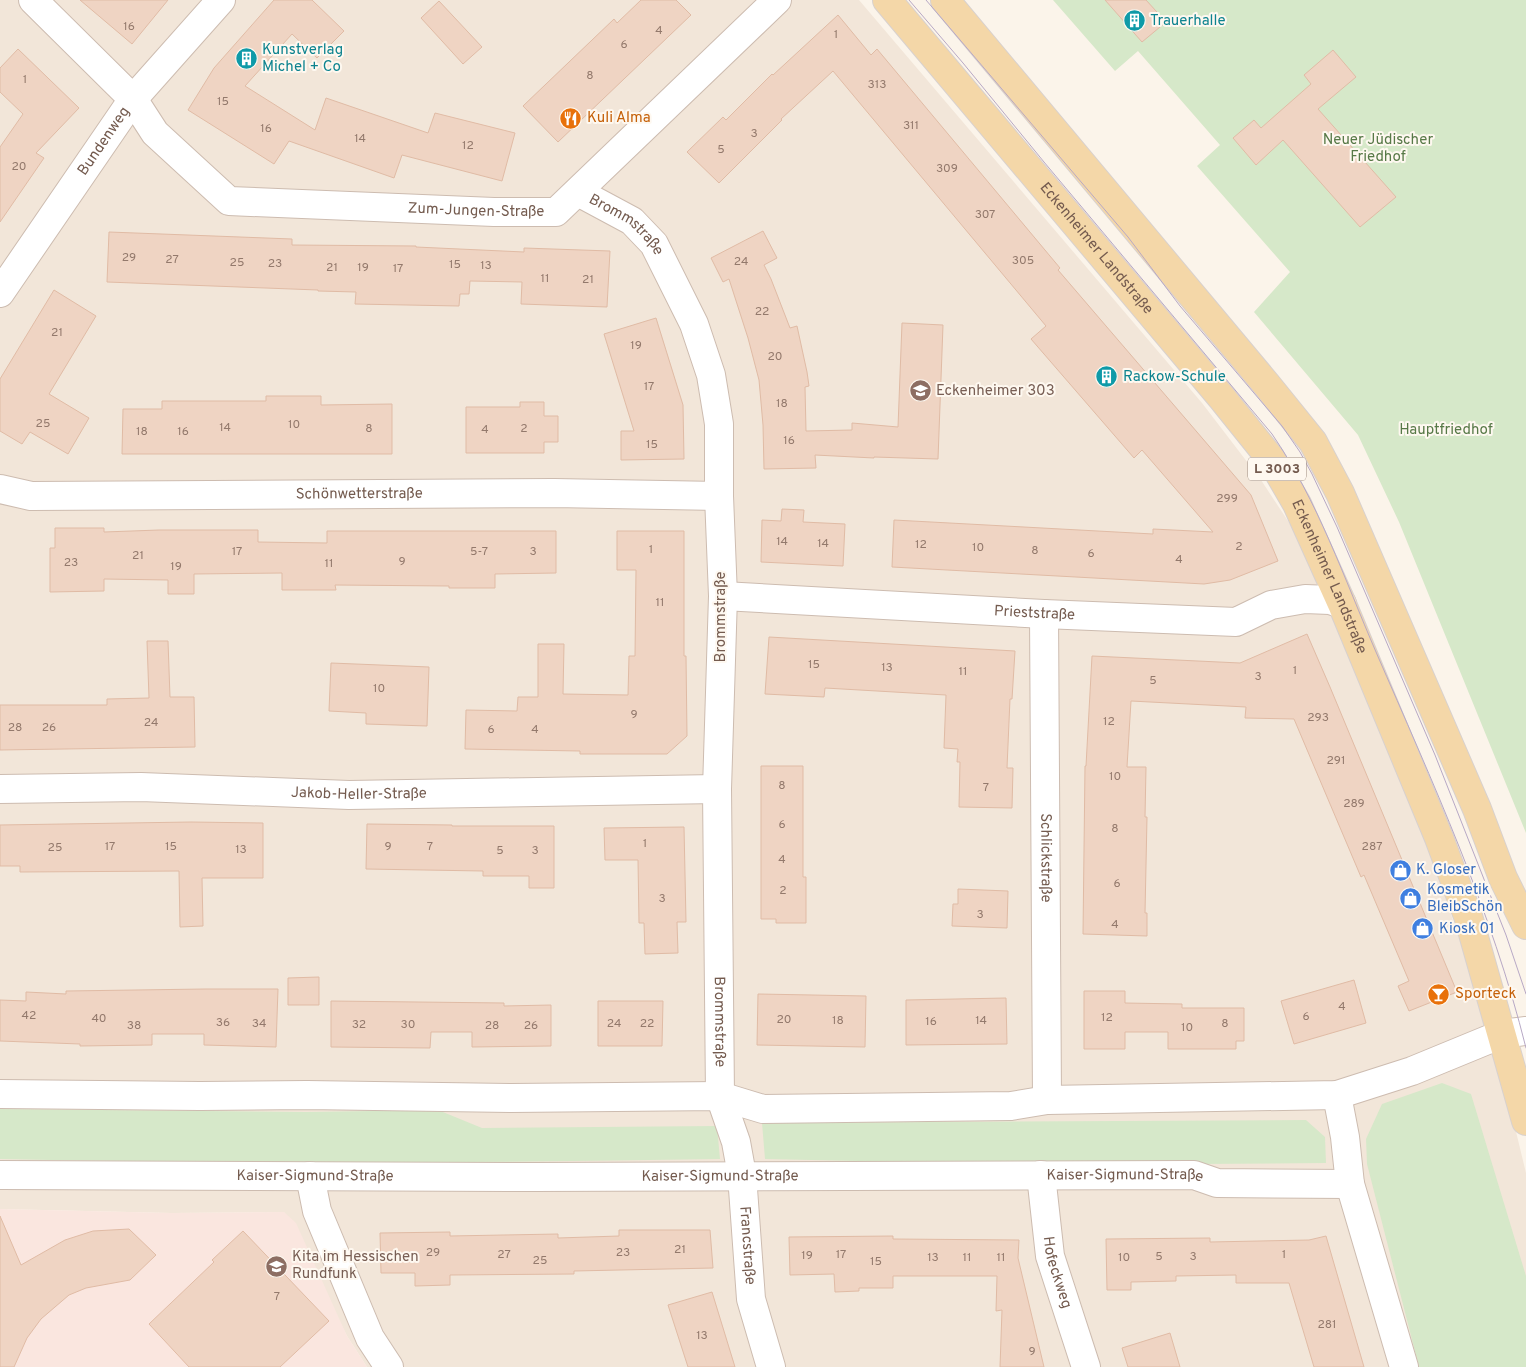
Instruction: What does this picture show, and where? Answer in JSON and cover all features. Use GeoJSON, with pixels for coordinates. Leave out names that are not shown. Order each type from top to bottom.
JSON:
{"type":"FeatureCollection","features":[{"type":"Feature","properties":{"kind":"main road","name":"Eckenheimer Landstraße"},"geometry":{"type":"LineString","coordinates":[[887,0],[1271,459],[1297,504],[1342,604],[1442,847],[1514,1032],[1526,1121]]}},
{"type":"Feature","properties":{"kind":"main road","name":"L 3003"},"geometry":{"type":"LineString","coordinates":[[945,0],[1313,442],[1340,493],[1504,878],[1526,925]]}},
{"type":"Feature","properties":{"kind":"street","name":"Zum-Jungen-Straße"},"geometry":{"type":"LineString","coordinates":[[33,0],[133,100],[155,133],[229,201],[494,212],[556,212],[776,0]]}},
{"type":"Feature","properties":{"kind":"street","name":"Bundenweg"},"geometry":{"type":"LineString","coordinates":[[0,293],[133,100],[221,0]]}},
{"type":"Feature","properties":{"kind":"street","name":"Brommstraße"},"geometry":{"type":"LineString","coordinates":[[578,192],[632,221],[654,244],[694,324],[711,375],[719,424],[719,496],[723,596],[718,789],[720,1096]]}},
{"type":"Feature","properties":{"kind":"street","name":"Schönwetterstraße"},"geometry":{"type":"LineString","coordinates":[[0,489],[31,496],[554,493],[719,496]]}},
{"type":"Feature","properties":{"kind":"street","name":"Prieststraße"},"geometry":{"type":"LineString","coordinates":[[723,596],[1044,614],[1236,622],[1271,606],[1305,599],[1330,600],[1342,604]]}},
{"type":"Feature","properties":{"kind":"street","name":"Schlickstraße"},"geometry":{"type":"LineString","coordinates":[[1044,614],[1047,1100]]}},
{"type":"Feature","properties":{"kind":"street","name":"Jakob-Heller-Straße"},"geometry":{"type":"LineString","coordinates":[[0,790],[141,787],[349,795],[718,789]]}},
{"type":"Feature","properties":{"kind":"street"},"geometry":{"type":"LineString","coordinates":[[0,1094],[511,1098],[720,1096],[763,1109],[1011,1106],[1047,1100],[1337,1095],[1412,1071],[1514,1032]]}},
{"type":"Feature","properties":{"kind":"street"},"geometry":{"type":"LineString","coordinates":[[1337,1095],[1345,1138],[1350,1184],[1404,1367]]}},
{"type":"Feature","properties":{"kind":"street","name":"Francstraße"},"geometry":{"type":"LineString","coordinates":[[720,1096],[736,1142],[742,1175],[751,1299],[771,1367]]}},
{"type":"Feature","properties":{"kind":"street","name":"Kaiser-Sigmund-Straße"},"geometry":{"type":"LineString","coordinates":[[0,1175],[542,1177],[1194,1175],[1216,1183],[1350,1184]]}},
{"type":"Feature","properties":{"kind":"street","name":"Hofeckweg"},"geometry":{"type":"LineString","coordinates":[[1041,1175],[1050,1256],[1086,1367]]}},
{"type":"Feature","properties":{"kind":"street"},"geometry":{"type":"LineString","coordinates":[[310,1176],[320,1220],[370,1338],[389,1367]]}},
{"type":"Feature","properties":{"kind":"shaded area"},"geometry":{"type":"Polygon","coordinates":[[[0,0],[859,0],[1202,403],[1261,480],[1313,559],[1426,840],[1495,1045],[1526,1173],[1526,1367],[367,1367],[347,1336],[284,1212],[172,1213],[0,1209],[0,0]]]}},
{"type":"Feature","properties":{"kind":"shaded area"},"geometry":{"type":"Polygon","coordinates":[[[0,1209],[171,1213],[284,1212],[296,1223],[347,1336],[367,1367],[0,1367],[0,1209]]]}},
{"type":"Feature","properties":{"kind":"green space","name":"Neuer Jüdischer Friedhof"},"geometry":{"type":"Polygon","coordinates":[[[1053,0],[1526,0],[1526,833],[1399,522],[1358,435],[1254,312],[1290,272],[1197,166],[1220,145],[1138,51],[1115,71],[1053,0]]]}},
{"type":"Feature","properties":{"kind":"green space"},"geometry":{"type":"Polygon","coordinates":[[[1442,1083],[1471,1094],[1526,1276],[1526,1367],[1419,1367],[1367,1164],[1366,1139],[1382,1104],[1442,1083]]]}},
{"type":"Feature","properties":{"kind":"green space"},"geometry":{"type":"Polygon","coordinates":[[[0,1109],[306,1112],[438,1110],[482,1128],[717,1126],[720,1159],[180,1162],[0,1159],[0,1109]]]}},
{"type":"Feature","properties":{"kind":"green space"},"geometry":{"type":"Polygon","coordinates":[[[1306,1120],[1325,1137],[1326,1163],[1041,1165],[765,1159],[762,1123],[1306,1120]]]}},
{"type":"Feature","properties":{"kind":"building"},"geometry":{"type":"Polygon","coordinates":[[[80,0],[168,0],[132,44],[80,0]]]}},
{"type":"Feature","properties":{"kind":"building"},"geometry":{"type":"Polygon","coordinates":[[[274,0],[312,0],[344,31],[317,58],[292,34],[245,86],[315,130],[326,98],[428,133],[435,113],[515,133],[502,181],[402,155],[394,178],[289,141],[274,164],[188,110],[214,68],[274,0]]]}},
{"type":"Feature","properties":{"kind":"building"},"geometry":{"type":"Polygon","coordinates":[[[641,0],[676,0],[691,15],[558,142],[523,106],[614,19],[617,23],[641,0]]]}},
{"type":"Feature","properties":{"kind":"building","name":"Trauerhalle"},"geometry":{"type":"Polygon","coordinates":[[[1105,0],[1146,0],[1166,22],[1142,42],[1105,0]]]}},
{"type":"Feature","properties":{"kind":"building"},"geometry":{"type":"Polygon","coordinates":[[[439,1],[482,47],[463,64],[421,18],[439,1]]]}},
{"type":"Feature","properties":{"kind":"building"},"geometry":{"type":"Polygon","coordinates":[[[838,15],[871,55],[877,49],[1060,268],[1058,270],[1251,495],[1278,561],[1230,580],[1204,584],[892,567],[894,520],[1153,534],[1153,529],[1213,532],[1142,450],[1134,458],[1031,339],[1046,326],[833,71],[781,119],[719,183],[687,152],[723,117],[726,120],[772,74],[838,15]]]}},
{"type":"Feature","properties":{"kind":"building"},"geometry":{"type":"Polygon","coordinates":[[[18,49],[79,108],[36,153],[44,158],[0,222],[0,147],[23,114],[0,92],[0,68],[18,49]]]}},
{"type":"Feature","properties":{"kind":"building"},"geometry":{"type":"Polygon","coordinates":[[[1333,50],[1356,77],[1318,109],[1396,197],[1360,227],[1283,140],[1256,165],[1233,138],[1254,120],[1261,128],[1311,84],[1304,75],[1333,50]]]}},
{"type":"Feature","properties":{"kind":"building"},"geometry":{"type":"Polygon","coordinates":[[[763,231],[777,258],[764,265],[790,328],[797,326],[807,372],[809,386],[805,387],[806,431],[852,430],[852,423],[898,427],[902,323],[943,325],[938,459],[815,455],[816,468],[764,469],[759,380],[729,279],[723,282],[711,258],[763,231]]]}},
{"type":"Feature","properties":{"kind":"building"},"geometry":{"type":"Polygon","coordinates":[[[109,232],[292,239],[292,245],[416,246],[524,252],[524,248],[610,251],[607,307],[521,304],[522,282],[470,281],[469,294],[460,294],[459,306],[355,304],[356,292],[107,282],[109,232]]]}},
{"type":"Feature","properties":{"kind":"building"},"geometry":{"type":"Polygon","coordinates":[[[54,290],[96,316],[49,394],[89,418],[68,454],[30,432],[22,444],[0,431],[0,379],[54,290]]]}},
{"type":"Feature","properties":{"kind":"building"},"geometry":{"type":"Polygon","coordinates":[[[656,318],[683,405],[684,459],[621,460],[621,431],[634,431],[604,334],[656,318]]]}},
{"type":"Feature","properties":{"kind":"building"},"geometry":{"type":"Polygon","coordinates":[[[266,396],[321,396],[321,405],[392,404],[392,454],[122,454],[123,409],[162,409],[162,401],[266,401],[266,396]]]}},
{"type":"Feature","properties":{"kind":"building"},"geometry":{"type":"Polygon","coordinates":[[[520,402],[544,402],[544,416],[558,416],[558,442],[544,442],[544,453],[466,453],[466,407],[520,407],[520,402]]]}},
{"type":"Feature","properties":{"kind":"building"},"geometry":{"type":"Polygon","coordinates":[[[782,509],[804,510],[803,522],[845,524],[843,566],[761,562],[762,520],[781,521],[782,509]]]}},
{"type":"Feature","properties":{"kind":"building"},"geometry":{"type":"Polygon","coordinates":[[[55,528],[104,528],[104,532],[258,530],[258,542],[327,543],[327,531],[556,531],[556,573],[495,574],[495,588],[335,585],[336,590],[282,590],[282,573],[194,574],[194,594],[168,594],[168,580],[104,579],[104,591],[50,592],[50,548],[55,548],[55,528]]]}},
{"type":"Feature","properties":{"kind":"building"},"geometry":{"type":"Polygon","coordinates":[[[617,531],[684,531],[684,656],[686,656],[687,736],[667,754],[580,754],[580,751],[465,749],[466,710],[517,711],[518,697],[538,697],[538,644],[564,644],[563,694],[628,695],[629,656],[635,656],[636,570],[617,570],[617,531]]]}},
{"type":"Feature","properties":{"kind":"building"},"geometry":{"type":"Polygon","coordinates":[[[1307,634],[1457,992],[1409,1011],[1398,986],[1409,981],[1364,875],[1361,877],[1294,719],[1245,718],[1246,707],[1131,701],[1127,767],[1146,767],[1145,913],[1147,913],[1147,936],[1083,934],[1085,766],[1092,656],[1240,663],[1307,634]]]}},
{"type":"Feature","properties":{"kind":"building"},"geometry":{"type":"Polygon","coordinates":[[[769,637],[1015,651],[1012,699],[1010,699],[1007,768],[1013,768],[1012,808],[959,807],[960,762],[957,762],[958,749],[944,748],[946,695],[825,688],[824,697],[765,694],[769,637]]]}},
{"type":"Feature","properties":{"kind":"building"},"geometry":{"type":"Polygon","coordinates":[[[147,641],[168,641],[170,697],[194,697],[195,747],[0,750],[0,705],[107,705],[107,699],[149,698],[147,641]]]}},
{"type":"Feature","properties":{"kind":"building"},"geometry":{"type":"Polygon","coordinates":[[[331,663],[429,667],[427,726],[366,724],[366,713],[329,711],[331,663]]]}},
{"type":"Feature","properties":{"kind":"building"},"geometry":{"type":"Polygon","coordinates":[[[761,766],[803,766],[803,877],[806,877],[806,923],[776,923],[776,919],[761,919],[761,766]]]}},
{"type":"Feature","properties":{"kind":"building"},"geometry":{"type":"Polygon","coordinates":[[[191,822],[263,823],[263,878],[202,878],[203,926],[180,927],[179,871],[20,872],[20,866],[0,866],[0,825],[191,822]]]}},
{"type":"Feature","properties":{"kind":"building"},"geometry":{"type":"Polygon","coordinates":[[[367,824],[554,826],[554,888],[529,888],[529,876],[483,876],[483,871],[366,869],[367,824]]]}},
{"type":"Feature","properties":{"kind":"building"},"geometry":{"type":"Polygon","coordinates":[[[684,827],[686,922],[677,922],[678,953],[645,954],[644,923],[639,923],[638,860],[605,860],[604,828],[684,827]]]}},
{"type":"Feature","properties":{"kind":"building"},"geometry":{"type":"Polygon","coordinates":[[[958,889],[1008,891],[1007,928],[952,926],[953,904],[958,904],[958,889]]]}},
{"type":"Feature","properties":{"kind":"building"},"geometry":{"type":"Polygon","coordinates":[[[319,977],[319,1005],[288,1005],[288,978],[319,977]]]}},
{"type":"Feature","properties":{"kind":"building"},"geometry":{"type":"Polygon","coordinates":[[[1354,980],[1366,1023],[1294,1044],[1281,1001],[1354,980]]]}},
{"type":"Feature","properties":{"kind":"building"},"geometry":{"type":"Polygon","coordinates":[[[278,989],[276,1047],[204,1045],[204,1034],[152,1034],[152,1045],[80,1046],[80,1044],[0,1041],[0,1000],[26,1001],[26,992],[66,994],[66,991],[278,989]]]}},
{"type":"Feature","properties":{"kind":"building"},"geometry":{"type":"Polygon","coordinates":[[[1084,991],[1125,991],[1125,1003],[1182,1004],[1182,1008],[1244,1008],[1244,1041],[1236,1041],[1236,1049],[1168,1049],[1168,1032],[1125,1032],[1125,1049],[1084,1049],[1084,991]]]}},
{"type":"Feature","properties":{"kind":"building"},"geometry":{"type":"Polygon","coordinates":[[[758,994],[866,996],[865,1047],[757,1045],[758,994]]]}},
{"type":"Feature","properties":{"kind":"building"},"geometry":{"type":"Polygon","coordinates":[[[1006,998],[1007,1044],[906,1045],[906,1000],[1006,998]]]}},
{"type":"Feature","properties":{"kind":"building"},"geometry":{"type":"Polygon","coordinates":[[[331,1001],[504,1003],[504,1006],[551,1005],[551,1046],[472,1047],[472,1032],[431,1032],[430,1048],[331,1047],[331,1001]]]}},
{"type":"Feature","properties":{"kind":"building"},"geometry":{"type":"Polygon","coordinates":[[[598,1001],[663,1001],[662,1046],[598,1046],[598,1001]]]}},
{"type":"Feature","properties":{"kind":"building"},"geometry":{"type":"Polygon","coordinates":[[[0,1216],[21,1265],[65,1240],[93,1231],[129,1229],[156,1255],[130,1280],[86,1288],[69,1295],[41,1319],[27,1338],[14,1367],[0,1367],[0,1216]]]}},
{"type":"Feature","properties":{"kind":"building"},"geometry":{"type":"Polygon","coordinates":[[[619,1230],[710,1230],[713,1268],[574,1271],[574,1274],[450,1275],[450,1285],[415,1286],[415,1273],[381,1273],[380,1233],[450,1232],[450,1236],[558,1234],[558,1238],[619,1236],[619,1230]]]}},
{"type":"Feature","properties":{"kind":"building"},"geometry":{"type":"Polygon","coordinates":[[[243,1231],[329,1321],[280,1367],[189,1367],[149,1324],[214,1262],[212,1260],[243,1231]]]}},
{"type":"Feature","properties":{"kind":"building"},"geometry":{"type":"Polygon","coordinates":[[[893,1236],[893,1239],[1019,1240],[1018,1258],[1044,1367],[1000,1367],[1002,1310],[996,1311],[997,1276],[893,1276],[893,1288],[859,1288],[859,1291],[835,1292],[834,1274],[790,1275],[789,1237],[893,1236]]]}},
{"type":"Feature","properties":{"kind":"building"},"geometry":{"type":"Polygon","coordinates":[[[1326,1236],[1364,1367],[1314,1367],[1289,1283],[1236,1283],[1236,1275],[1176,1276],[1176,1281],[1131,1282],[1131,1290],[1107,1290],[1106,1239],[1210,1238],[1210,1242],[1309,1240],[1326,1236]]]}},
{"type":"Feature","properties":{"kind":"building"},"geometry":{"type":"Polygon","coordinates":[[[712,1292],[735,1367],[688,1367],[668,1305],[712,1292]]]}},
{"type":"Feature","properties":{"kind":"building"},"geometry":{"type":"Polygon","coordinates":[[[1170,1333],[1180,1367],[1128,1367],[1122,1348],[1170,1333]]]}},
{"type":"Feature","properties":{"kind":"tram line"},"geometry":{"type":"LineString","coordinates":[[909,0],[1272,434],[1288,460],[1317,513],[1329,540],[1459,847],[1496,946],[1526,1048]]}},
{"type":"Feature","properties":{"kind":"tram line"},"geometry":{"type":"LineString","coordinates":[[926,0],[1128,237],[1180,306],[1282,426],[1300,452],[1337,527],[1435,755],[1506,935],[1526,994]]}},
{"type":"Feature","properties":{"kind":"place","name":"Trauerhalle"},"geometry":{"type":"Point","coordinates":[1134,21]}},
{"type":"Feature","properties":{"kind":"place","name":"Kunstverlag Michel + Co"},"geometry":{"type":"Point","coordinates":[246,59]}},
{"type":"Feature","properties":{"kind":"place","name":"Kuli Alma"},"geometry":{"type":"Point","coordinates":[571,118]}},
{"type":"Feature","properties":{"kind":"place","name":"Rackow-Schule"},"geometry":{"type":"Point","coordinates":[1107,377]}},
{"type":"Feature","properties":{"kind":"place","name":"Eckenheimer 303"},"geometry":{"type":"Point","coordinates":[920,391]}},
{"type":"Feature","properties":{"kind":"place","name":"K. Gloser"},"geometry":{"type":"Point","coordinates":[1400,870]}},
{"type":"Feature","properties":{"kind":"place","name":"Kosmetik BleibSchön"},"geometry":{"type":"Point","coordinates":[1411,899]}},
{"type":"Feature","properties":{"kind":"place","name":"Kiosk 01"},"geometry":{"type":"Point","coordinates":[1423,929]}},
{"type":"Feature","properties":{"kind":"place","name":"Sporteck"},"geometry":{"type":"Point","coordinates":[1439,994]}},
{"type":"Feature","properties":{"kind":"place","name":"Kita im Hessischen Rundfunk"},"geometry":{"type":"Point","coordinates":[276,1266]}},
{"type":"Feature","properties":{"kind":"park label","name":"Hauptfriedhof"},"geometry":{"type":"Point","coordinates":[1446,430]}}]}
